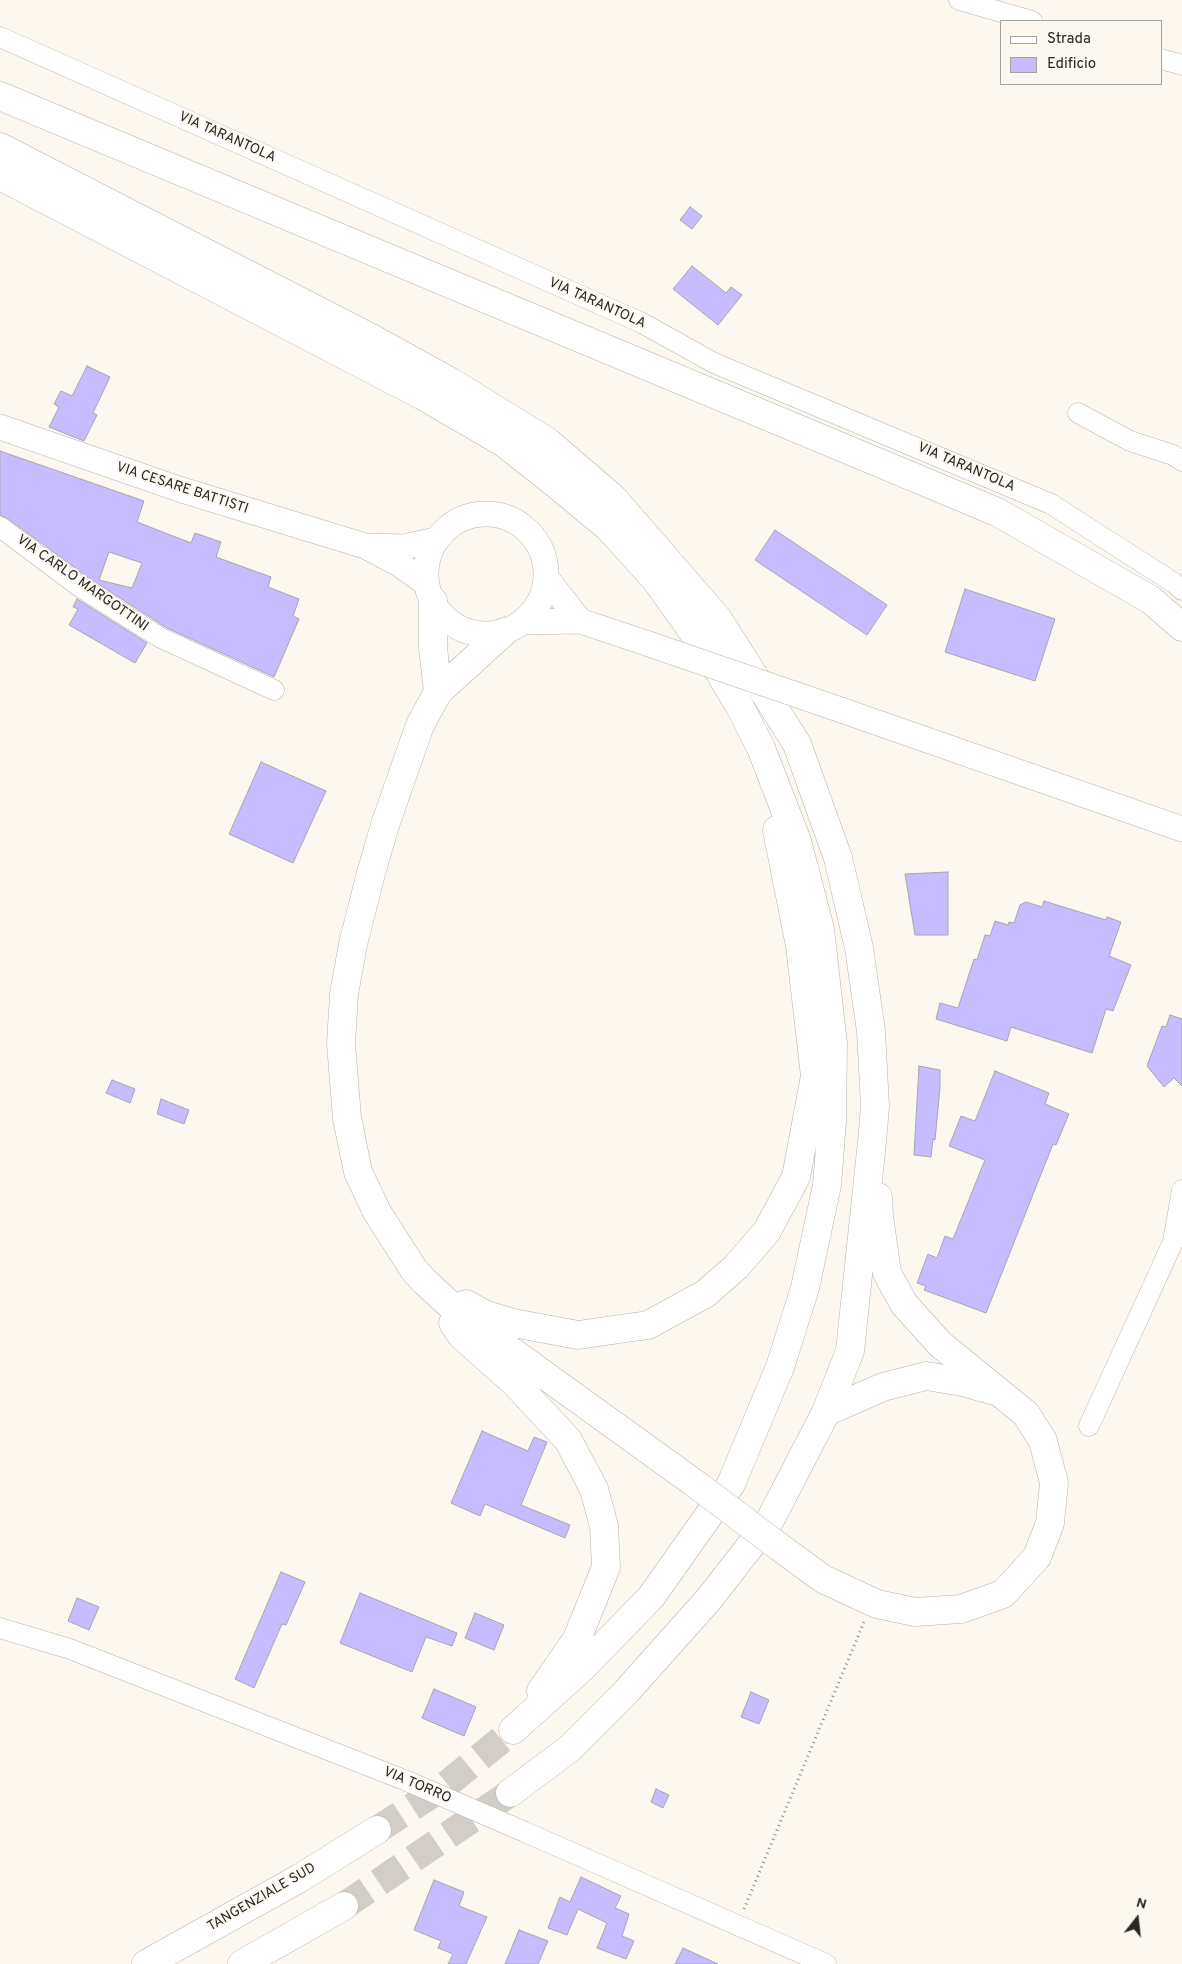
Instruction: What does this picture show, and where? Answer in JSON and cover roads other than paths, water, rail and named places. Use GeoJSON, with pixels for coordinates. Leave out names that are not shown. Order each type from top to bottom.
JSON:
{"type":"FeatureCollection","features":[{"type":"Feature","properties":{"kind":"highway"},"geometry":{"type":"LineString","coordinates":[[0,96],[997,512],[1151,600],[1182,627]]}},
{"type":"Feature","properties":{"kind":"highway"},"geometry":{"type":"LineString","coordinates":[[0,147],[355,330],[451,382],[548,442],[614,498],[718,619],[796,744],[838,858],[859,948],[871,1031],[875,1106],[850,1351],[826,1412],[769,1522],[710,1599],[626,1692],[569,1750],[510,1793]]}},
{"type":"Feature","properties":{"kind":"highway"},"geometry":{"type":"LineString","coordinates":[[0,176],[423,396],[504,443],[609,528],[656,580],[706,650],[739,705],[761,748],[797,841],[820,929],[833,1044],[832,1121],[827,1185],[805,1288],[780,1367],[731,1484],[651,1597],[583,1667],[513,1730],[577,1639],[606,1567],[604,1526],[594,1489],[568,1440],[515,1383],[462,1336],[424,1281]]}},
{"type":"Feature","properties":{"kind":"highway"},"geometry":{"type":"LineString","coordinates":[[430,592],[438,692]]}},
{"type":"Feature","properties":{"kind":"highway"},"geometry":{"type":"LineString","coordinates":[[514,627],[438,692],[420,725],[386,822],[371,873],[348,969],[344,994],[341,1044],[347,1118],[358,1172],[377,1212],[414,1270],[460,1314],[697,1485],[823,1579],[877,1604],[915,1612],[961,1609],[1003,1594],[1036,1557],[1050,1523],[1054,1483],[1043,1441],[1026,1414],[940,1344],[904,1304],[887,1273],[879,1216],[878,1174],[872,1142]]}},
{"type":"Feature","properties":{"kind":"highway"},"geometry":{"type":"LineString","coordinates":[[424,1281],[486,1315],[522,1325],[578,1335],[648,1325],[705,1294],[736,1267],[767,1232],[796,1177],[815,1076],[800,946],[761,748]]}},
{"type":"Feature","properties":{"kind":"highway"},"geometry":{"type":"LineString","coordinates":[[826,1412],[883,1387],[926,1376],[963,1382],[1002,1393]]}},
{"type":"Feature","properties":{"kind":"highway","name":"TANGENZIALE SUD"},"geometry":{"type":"LineString","coordinates":[[146,1964],[300,1878],[377,1830]]}},
{"type":"Feature","properties":{"kind":"highway"},"geometry":{"type":"LineString","coordinates":[[242,1964],[344,1906]]}},
{"type":"Feature","properties":{"kind":"main road","name":"VIA CESARE BATTISTI"},"geometry":{"type":"LineString","coordinates":[[0,428],[182,490],[365,546],[400,564],[430,592]]}},
{"type":"Feature","properties":{"kind":"main road"},"geometry":{"type":"LineString","coordinates":[[514,627],[539,604],[547,580],[546,560],[538,541],[524,526],[507,517],[487,513],[468,516],[450,526],[436,540],[427,560],[430,592],[445,618],[463,629],[484,634],[514,627],[580,621],[1182,829]]}},
{"type":"Feature","properties":{"kind":"main road","name":"VIA CESARE BATTISTI"},"geometry":{"type":"LineString","coordinates":[[365,546],[403,547],[436,540]]}},
{"type":"Feature","properties":{"kind":"main road"},"geometry":{"type":"LineString","coordinates":[[547,580],[580,621]]}},
{"type":"Feature","properties":{"kind":"street"},"geometry":{"type":"LineString","coordinates":[[959,0],[1029,20]]}},
{"type":"Feature","properties":{"kind":"street","name":"VIA TARANTOLA"},"geometry":{"type":"LineString","coordinates":[[0,37],[633,319],[714,363],[1051,504],[1182,590]]}},
{"type":"Feature","properties":{"kind":"street"},"geometry":{"type":"LineString","coordinates":[[1162,59],[1182,65]]}},
{"type":"Feature","properties":{"kind":"street"},"geometry":{"type":"LineString","coordinates":[[1078,413],[1130,440],[1173,455],[1182,461]]}},
{"type":"Feature","properties":{"kind":"street","name":"VIA CARLO MARGOTTINI"},"geometry":{"type":"LineString","coordinates":[[0,527],[80,587],[161,638],[274,690]]}},
{"type":"Feature","properties":{"kind":"street"},"geometry":{"type":"LineString","coordinates":[[1088,1426],[1173,1242],[1182,1190]]}},
{"type":"Feature","properties":{"kind":"street","name":"VIA TORRO"},"geometry":{"type":"LineString","coordinates":[[0,1628],[70,1649],[407,1781],[826,1964]]}},
{"type":"Feature","properties":{"kind":"tunnel"},"geometry":{"type":"LineString","coordinates":[[377,1830],[446,1785],[513,1730]]}},
{"type":"Feature","properties":{"kind":"tunnel"},"geometry":{"type":"LineString","coordinates":[[344,1906],[510,1793]]}}]}
